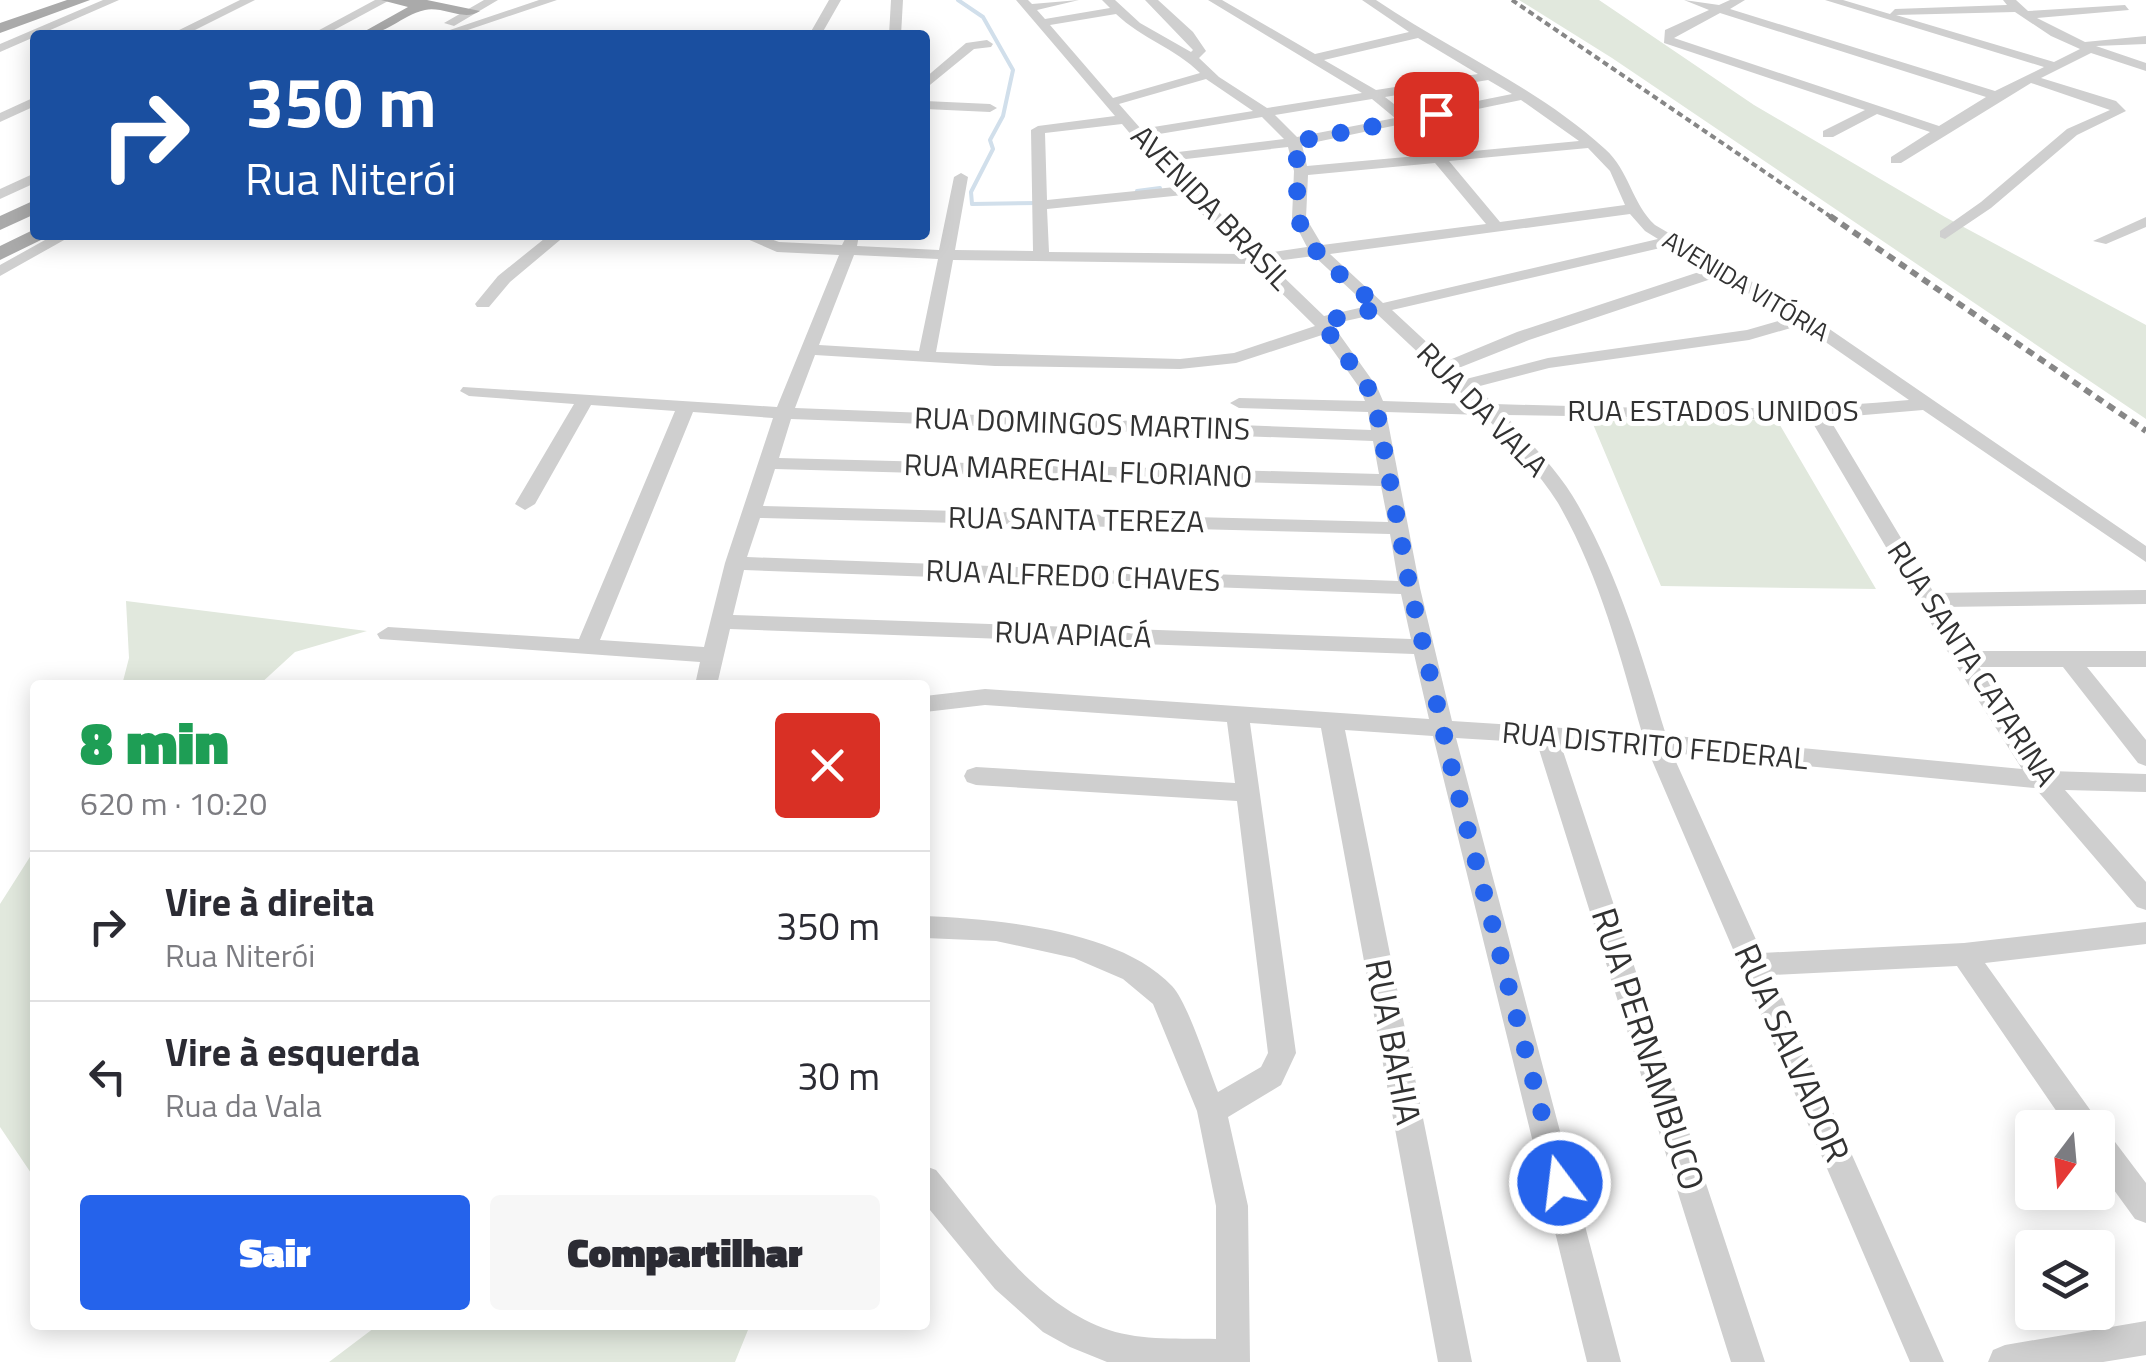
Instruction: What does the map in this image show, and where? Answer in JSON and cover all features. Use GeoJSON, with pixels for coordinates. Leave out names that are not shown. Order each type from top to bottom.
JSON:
{"type":"FeatureCollection","features":[{"type":"Feature","properties":{"kind":"main road"},"geometry":{"type":"LineString","coordinates":[[0,28],[82,0]]}},
{"type":"Feature","properties":{"kind":"main road"},"geometry":{"type":"LineString","coordinates":[[387,0],[437,3],[472,11]]}},
{"type":"Feature","properties":{"kind":"main road"},"geometry":{"type":"LineString","coordinates":[[377,30],[437,3]]}},
{"type":"Feature","properties":{"kind":"main road"},"geometry":{"type":"LineString","coordinates":[[396,30],[437,3]]}},
{"type":"Feature","properties":{"kind":"main road"},"geometry":{"type":"LineString","coordinates":[[0,224],[30,209]]}},
{"type":"Feature","properties":{"kind":"main road"},"geometry":{"type":"LineString","coordinates":[[0,254],[30,238]]}},
{"type":"Feature","properties":{"kind":"street"},"geometry":{"type":"LineString","coordinates":[[42,30],[111,0]]}},
{"type":"Feature","properties":{"kind":"street"},"geometry":{"type":"LineString","coordinates":[[186,30],[249,0]]}},
{"type":"Feature","properties":{"kind":"street"},"geometry":{"type":"LineString","coordinates":[[326,30],[387,0]]}},
{"type":"Feature","properties":{"kind":"street"},"geometry":{"type":"LineString","coordinates":[[439,30],[492,0]]}},
{"type":"Feature","properties":{"kind":"street"},"geometry":{"type":"LineString","coordinates":[[457,30],[552,0]]}},
{"type":"Feature","properties":{"kind":"street"},"geometry":{"type":"LineString","coordinates":[[817,30],[835,0]]}},
{"type":"Feature","properties":{"kind":"street"},"geometry":{"type":"LineString","coordinates":[[895,30],[897,0]]}},
{"type":"Feature","properties":{"kind":"street"},"geometry":{"type":"LineString","coordinates":[[1030,10],[1073,0]]}},
{"type":"Feature","properties":{"kind":"street"},"geometry":{"type":"LineString","coordinates":[[1151,0],[1200,50],[1192,58]]}},
{"type":"Feature","properties":{"kind":"street"},"geometry":{"type":"LineString","coordinates":[[1214,0],[1376,95],[1442,159],[1494,224]]}},
{"type":"Feature","properties":{"kind":"street","name":"AVENIDA VITÓRIA"},"geometry":{"type":"LineString","coordinates":[[1368,0],[1418,34],[1527,95],[1592,144],[1620,177],[1632,209],[1671,241],[1802,319],[2146,556]]}},
{"type":"Feature","properties":{"kind":"street"},"geometry":{"type":"LineString","coordinates":[[1690,0],[1996,96]]}},
{"type":"Feature","properties":{"kind":"street"},"geometry":{"type":"LineString","coordinates":[[1739,0],[1669,33],[1668,40],[1940,132]]}},
{"type":"Feature","properties":{"kind":"street"},"geometry":{"type":"LineString","coordinates":[[1831,0],[2055,66]]}},
{"type":"Feature","properties":{"kind":"street"},"geometry":{"type":"LineString","coordinates":[[1874,12],[2017,8],[2130,11],[2110,0]]}},
{"type":"Feature","properties":{"kind":"street"},"geometry":{"type":"LineString","coordinates":[[1030,10],[1112,5],[1267,114],[1294,142]]}},
{"type":"Feature","properties":{"kind":"street"},"geometry":{"type":"LineString","coordinates":[[2017,8],[2086,46],[2146,67]]}},
{"type":"Feature","properties":{"kind":"street","name":"AVENIDA BRASIL"},"geometry":{"type":"LineString","coordinates":[[1030,10],[1186,190],[1324,325],[1368,388],[1376,407],[1410,588],[1443,729],[1604,1362]]}},
{"type":"Feature","properties":{"kind":"street"},"geometry":{"type":"LineString","coordinates":[[1315,58],[1418,34]]}},
{"type":"Feature","properties":{"kind":"street"},"geometry":{"type":"LineString","coordinates":[[0,48],[30,35]]}},
{"type":"Feature","properties":{"kind":"street"},"geometry":{"type":"LineString","coordinates":[[1896,160],[1996,96],[2086,46],[2146,40]]}},
{"type":"Feature","properties":{"kind":"street"},"geometry":{"type":"LineString","coordinates":[[930,81],[970,46],[987,44]]}},
{"type":"Feature","properties":{"kind":"street"},"geometry":{"type":"LineString","coordinates":[[1126,118],[1208,75]]}},
{"type":"Feature","properties":{"kind":"street"},"geometry":{"type":"LineString","coordinates":[[1040,258],[1038,130],[1126,118],[1267,114],[1494,75]]}},
{"type":"Feature","properties":{"kind":"street"},"geometry":{"type":"LineString","coordinates":[[1945,234],[1986,205],[2072,132],[2119,111],[2111,104],[2030,78]]}},
{"type":"Feature","properties":{"kind":"street"},"geometry":{"type":"LineString","coordinates":[[1160,158],[1294,142],[1527,95]]}},
{"type":"Feature","properties":{"kind":"street"},"geometry":{"type":"LineString","coordinates":[[0,118],[30,103]]}},
{"type":"Feature","properties":{"kind":"street"},"geometry":{"type":"LineString","coordinates":[[930,105],[990,108]]}},
{"type":"Feature","properties":{"kind":"street"},"geometry":{"type":"LineString","coordinates":[[1828,134],[1875,110]]}},
{"type":"Feature","properties":{"kind":"street"},"geometry":{"type":"LineString","coordinates":[[0,118],[30,123]]}},
{"type":"Feature","properties":{"kind":"street","name":"RUA DA VALA"},"geometry":{"type":"LineString","coordinates":[[1294,142],[1301,172],[1298,218],[1316,249],[1490,410],[1546,473],[1588,540],[1620,617],[1656,744]]}},
{"type":"Feature","properties":{"kind":"street"},"geometry":{"type":"LineString","coordinates":[[1301,172],[1592,144]]}},
{"type":"Feature","properties":{"kind":"street"},"geometry":{"type":"LineString","coordinates":[[927,356],[962,177]]}},
{"type":"Feature","properties":{"kind":"street"},"geometry":{"type":"LineString","coordinates":[[0,195],[30,180]]}},
{"type":"Feature","properties":{"kind":"street"},"geometry":{"type":"LineString","coordinates":[[1042,205],[1186,190]]}},
{"type":"Feature","properties":{"kind":"street"},"geometry":{"type":"LineString","coordinates":[[759,240],[777,247],[851,243],[946,256],[1255,259],[1494,224],[1632,209]]}},
{"type":"Feature","properties":{"kind":"street"},"geometry":{"type":"LineString","coordinates":[[2102,241],[2146,222]]}},
{"type":"Feature","properties":{"kind":"street"},"geometry":{"type":"LineString","coordinates":[[0,271],[56,240]]}},
{"type":"Feature","properties":{"kind":"street"},"geometry":{"type":"LineString","coordinates":[[483,304],[504,279],[552,240]]}},
{"type":"Feature","properties":{"kind":"street"},"geometry":{"type":"LineString","coordinates":[[812,350],[1124,364],[1209,363],[1236,358],[1380,308],[1671,241]]}},
{"type":"Feature","properties":{"kind":"street"},"geometry":{"type":"LineString","coordinates":[[707,680],[736,563],[784,413],[851,243]]}},
{"type":"Feature","properties":{"kind":"street"},"geometry":{"type":"LineString","coordinates":[[1444,368],[1524,336],[1722,270]]}},
{"type":"Feature","properties":{"kind":"street"},"geometry":{"type":"LineString","coordinates":[[1463,385],[1548,363],[1749,335],[1802,319]]}},
{"type":"Feature","properties":{"kind":"street","name":"RUA DOMINGOS MARTINS"},"geometry":{"type":"LineString","coordinates":[[469,391],[784,413],[1380,436]]}},
{"type":"Feature","properties":{"kind":"street"},"geometry":{"type":"LineString","coordinates":[[525,504],[584,400]]}},
{"type":"Feature","properties":{"kind":"street","name":"RUA ESTADOS UNIDOS"},"geometry":{"type":"LineString","coordinates":[[1239,403],[1817,414],[1930,404]]}},
{"type":"Feature","properties":{"kind":"street"},"geometry":{"type":"LineString","coordinates":[[586,645],[686,407]]}},
{"type":"Feature","properties":{"kind":"street","name":"RUA SANTA CATARINA"},"geometry":{"type":"LineString","coordinates":[[1817,414],[1963,658],[2042,780],[2146,900]]}},
{"type":"Feature","properties":{"kind":"street","name":"RUA MARECHAL FLORIANO"},"geometry":{"type":"LineString","coordinates":[[768,463],[1389,480]]}},
{"type":"Feature","properties":{"kind":"street","name":"RUA SANTA TEREZA"},"geometry":{"type":"LineString","coordinates":[[752,512],[1399,528]]}},
{"type":"Feature","properties":{"kind":"street","name":"RUA ALFREDO CHAVES"},"geometry":{"type":"LineString","coordinates":[[736,563],[1410,588]]}},
{"type":"Feature","properties":{"kind":"street"},"geometry":{"type":"LineString","coordinates":[[1928,600],[2146,597]]}},
{"type":"Feature","properties":{"kind":"street","name":"RUA APIACÁ"},"geometry":{"type":"LineString","coordinates":[[721,622],[1425,647]]}},
{"type":"Feature","properties":{"kind":"street"},"geometry":{"type":"LineString","coordinates":[[388,634],[714,655]]}},
{"type":"Feature","properties":{"kind":"street"},"geometry":{"type":"LineString","coordinates":[[1963,658],[2146,660]]}},
{"type":"Feature","properties":{"kind":"street"},"geometry":{"type":"LineString","coordinates":[[2068,658],[2146,757]]}},
{"type":"Feature","properties":{"kind":"street","name":"RUA DISTRITO FEDERAL"},"geometry":{"type":"LineString","coordinates":[[930,703],[984,698],[1656,744],[2042,780],[2146,783]]}},
{"type":"Feature","properties":{"kind":"street"},"geometry":{"type":"LineString","coordinates":[[1212,1111],[1271,1076],[1282,1053],[1238,718]]}},
{"type":"Feature","properties":{"kind":"street","name":"RUA BAHIA"},"geometry":{"type":"LineString","coordinates":[[1332,723],[1455,1362]]}},
{"type":"Feature","properties":{"kind":"street","name":"RUA PERNAMBUCO"},"geometry":{"type":"LineString","coordinates":[[1547,737],[1748,1362]]}},
{"type":"Feature","properties":{"kind":"street","name":"RUA SALVADOR"},"geometry":{"type":"LineString","coordinates":[[1656,744],[1927,1362]]}},
{"type":"Feature","properties":{"kind":"street"},"geometry":{"type":"LineString","coordinates":[[976,776],[1248,793]]}},
{"type":"Feature","properties":{"kind":"street"},"geometry":{"type":"LineString","coordinates":[[930,927],[996,930],[1078,948],[1133,972],[1164,996],[1212,1111],[1232,1206],[1233,1359],[1112,1348],[1066,1328],[1027,1300],[930,1186]]}},
{"type":"Feature","properties":{"kind":"street"},"geometry":{"type":"LineString","coordinates":[[1753,965],[1964,954],[2146,933]]}},
{"type":"Feature","properties":{"kind":"street"},"geometry":{"type":"LineString","coordinates":[[1964,954],[2073,1110]]}},
{"type":"Feature","properties":{"kind":"street"},"geometry":{"type":"LineString","coordinates":[[2115,1167],[2146,1208]]}},
{"type":"Feature","properties":{"kind":"street"},"geometry":{"type":"LineString","coordinates":[[2005,1362],[2146,1338]]}},
{"type":"Feature","properties":{"kind":"shaded area"},"geometry":{"type":"Polygon","coordinates":[[[1519,0],[1599,0],[1754,105],[1945,217],[2146,325],[2146,419],[1612,58],[1519,0]]]}},
{"type":"Feature","properties":{"kind":"shaded area"},"geometry":{"type":"Polygon","coordinates":[[[1590,417],[1777,420],[1876,589],[1661,586],[1590,417]]]}},
{"type":"Feature","properties":{"kind":"shaded area"},"geometry":{"type":"Polygon","coordinates":[[[126,601],[367,631],[295,652],[264,680],[123,680],[129,658],[126,601]]]}},
{"type":"Feature","properties":{"kind":"shaded area"},"geometry":{"type":"Polygon","coordinates":[[[30,857],[30,1172],[0,1127],[0,904],[30,857]]]}},
{"type":"Feature","properties":{"kind":"shaded area"},"geometry":{"type":"Polygon","coordinates":[[[371,1330],[748,1330],[735,1362],[329,1362],[371,1330]]]}},
{"type":"Feature","properties":{"kind":"waterway"},"geometry":{"type":"LineString","coordinates":[[958,0],[983,17],[1013,70],[1003,116],[990,140],[993,149],[971,192],[972,204],[1039,203]]}},
{"type":"Feature","properties":{"kind":"waterway"},"geometry":{"type":"LineString","coordinates":[[1137,191],[1160,188]]}},
{"type":"Feature","properties":{"kind":"railway"},"geometry":{"type":"LineString","coordinates":[[1512,0],[1834,219]]}},
{"type":"Feature","properties":{"kind":"railway"},"geometry":{"type":"LineString","coordinates":[[1830,216],[2146,431]]}},
{"type":"Feature","properties":{"kind":"route"},"geometry":{"type":"LineString","coordinates":[[1436,114],[1294,142],[1301,172],[1298,218],[1316,249],[1380,308],[1321,322],[1368,388],[1376,407],[1410,588],[1454,778],[1560,1183]]}}]}
